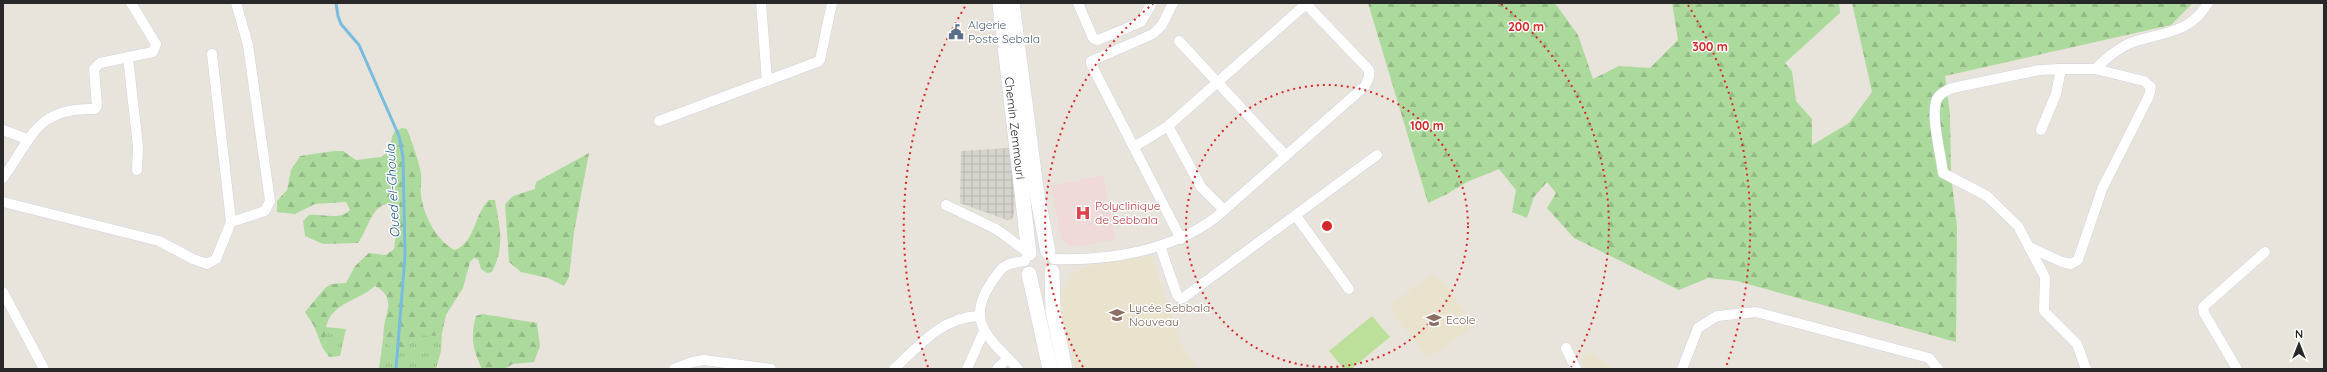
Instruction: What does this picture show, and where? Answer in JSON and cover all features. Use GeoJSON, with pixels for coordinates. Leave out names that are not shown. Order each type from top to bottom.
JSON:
{"type":"FeatureCollection","features":[{"type":"Feature","properties":{"kind":"street"},"geometry":{"type":"LineString","coordinates":[[3,178],[27,139],[43,121],[62,111],[95,109],[97,106],[94,69],[100,63],[153,52],[156,44],[131,3]]}},
{"type":"Feature","properties":{"kind":"street"},"geometry":{"type":"LineString","coordinates":[[231,222],[265,211],[270,201],[248,44],[236,3]]}},
{"type":"Feature","properties":{"kind":"street"},"geometry":{"type":"LineString","coordinates":[[761,3],[767,82]]}},
{"type":"Feature","properties":{"kind":"street"},"geometry":{"type":"LineString","coordinates":[[659,121],[767,82],[817,62],[832,3]]}},
{"type":"Feature","properties":{"kind":"street","name":"Chemin Zemmouri"},"geometry":{"type":"LineString","coordinates":[[1000,3],[1028,263],[1050,369]]}},
{"type":"Feature","properties":{"kind":"street","name":"Chemin Zemmouri"},"geometry":{"type":"LineString","coordinates":[[1012,3],[1036,188],[1051,261],[1053,311],[1065,369]]}},
{"type":"Feature","properties":{"kind":"street"},"geometry":{"type":"LineString","coordinates":[[1078,3],[1093,38],[1098,40],[1141,22],[1152,3]]}},
{"type":"Feature","properties":{"kind":"street"},"geometry":{"type":"LineString","coordinates":[[1173,3],[1162,25],[1153,34],[1091,62],[1181,239]]}},
{"type":"Feature","properties":{"kind":"street"},"geometry":{"type":"LineString","coordinates":[[2095,69],[2111,55],[2132,42],[2169,34],[2189,23],[2201,14],[2208,3]]}},
{"type":"Feature","properties":{"kind":"street"},"geometry":{"type":"LineString","coordinates":[[1028,263],[1038,249],[1051,261],[1080,260],[1160,246],[1181,239],[1198,230],[1224,210],[1365,86],[1369,77],[1369,70],[1306,4],[1168,126],[1134,147]]}},
{"type":"Feature","properties":{"kind":"street"},"geometry":{"type":"LineString","coordinates":[[1179,41],[1285,155]]}},
{"type":"Feature","properties":{"kind":"street"},"geometry":{"type":"LineString","coordinates":[[3,202],[159,241],[193,260],[207,264],[216,260],[231,222],[212,54]]}},
{"type":"Feature","properties":{"kind":"street"},"geometry":{"type":"LineString","coordinates":[[128,58],[138,146],[137,170]]}},
{"type":"Feature","properties":{"kind":"street"},"geometry":{"type":"LineString","coordinates":[[2041,130],[2056,94],[2061,68]]}},
{"type":"Feature","properties":{"kind":"street"},"geometry":{"type":"LineString","coordinates":[[2029,247],[2062,262],[2071,264],[2078,260],[2102,189],[2150,96],[2151,87],[2144,81],[2095,69],[2061,68],[2040,70],[1952,88],[1946,90],[1937,99],[1935,116],[1943,173],[1987,196],[2018,226],[2029,247],[2045,277],[2044,311],[2077,344],[2086,369]]}},
{"type":"Feature","properties":{"kind":"street"},"geometry":{"type":"LineString","coordinates":[[1168,126],[1201,187],[1224,210]]}},
{"type":"Feature","properties":{"kind":"street"},"geometry":{"type":"LineString","coordinates":[[3,130],[27,139]]}},
{"type":"Feature","properties":{"kind":"street"},"geometry":{"type":"LineString","coordinates":[[1160,246],[1177,295],[1180,298],[1183,298],[1377,155]]}},
{"type":"Feature","properties":{"kind":"street"},"geometry":{"type":"LineString","coordinates":[[946,205],[996,229],[1041,279],[1051,261]]}},
{"type":"Feature","properties":{"kind":"street"},"geometry":{"type":"LineString","coordinates":[[1296,216],[1349,289]]}},
{"type":"Feature","properties":{"kind":"street"},"geometry":{"type":"LineString","coordinates":[[2238,369],[2204,313],[2203,307],[2265,252]]}},
{"type":"Feature","properties":{"kind":"street"},"geometry":{"type":"LineString","coordinates":[[1018,369],[984,331],[978,316],[982,299],[1001,268],[1008,263],[1028,263]]}},
{"type":"Feature","properties":{"kind":"street"},"geometry":{"type":"LineString","coordinates":[[3,292],[44,369]]}},
{"type":"Feature","properties":{"kind":"street"},"geometry":{"type":"LineString","coordinates":[[1682,369],[1698,328],[1721,314],[1756,312],[1929,358],[1938,369]]}},
{"type":"Feature","properties":{"kind":"street"},"geometry":{"type":"LineString","coordinates":[[894,369],[935,331],[952,320],[978,316]]}},
{"type":"Feature","properties":{"kind":"street"},"geometry":{"type":"LineString","coordinates":[[967,369],[984,331]]}},
{"type":"Feature","properties":{"kind":"street"},"geometry":{"type":"LineString","coordinates":[[1566,348],[1576,369]]}},
{"type":"Feature","properties":{"kind":"street"},"geometry":{"type":"LineString","coordinates":[[997,369],[1008,358]]}},
{"type":"Feature","properties":{"kind":"street"},"geometry":{"type":"LineString","coordinates":[[674,369],[692,362],[704,360],[728,366],[771,369]]}},
{"type":"Feature","properties":{"kind":"shaded area"},"geometry":{"type":"Polygon","coordinates":[[[1010,148],[1015,190],[1014,214],[1012,219],[1007,220],[960,203],[961,151],[1010,148]]]}},
{"type":"Feature","properties":{"kind":"shaded area","name":"Polyclinique de Sebbala"},"geometry":{"type":"Polygon","coordinates":[[[1103,175],[1115,240],[1070,247],[1061,239],[1051,186],[1103,175]]]}},
{"type":"Feature","properties":{"kind":"shaded area","name":"Lycée Sebbala Nouveau"},"geometry":{"type":"Polygon","coordinates":[[[1149,250],[1182,347],[1199,369],[1076,369],[1061,309],[1063,289],[1071,276],[1085,267],[1149,250]]]}},
{"type":"Feature","properties":{"kind":"shaded area","name":"Ecole"},"geometry":{"type":"Polygon","coordinates":[[[1434,273],[1440,282],[1443,280],[1474,326],[1428,358],[1394,315],[1396,313],[1390,305],[1434,273]]]}},
{"type":"Feature","properties":{"kind":"shaded area"},"geometry":{"type":"Polygon","coordinates":[[[1590,353],[1614,369],[1586,369],[1581,359],[1590,353]]]}},
{"type":"Feature","properties":{"kind":"green space"},"geometry":{"type":"Polygon","coordinates":[[[1368,3],[1555,3],[1578,35],[1593,79],[1619,66],[1650,68],[1678,40],[1672,3],[1839,3],[1840,13],[1785,63],[1792,71],[1796,101],[1812,119],[1812,145],[1849,123],[1872,92],[1852,3],[2193,3],[2171,25],[1945,76],[1950,114],[1951,174],[1957,227],[1956,342],[1737,281],[1708,278],[1679,290],[1574,238],[1547,208],[1556,193],[1547,182],[1534,197],[1527,218],[1512,212],[1516,190],[1499,169],[1467,182],[1428,203],[1368,3]]]}},
{"type":"Feature","properties":{"kind":"green space"},"geometry":{"type":"Polygon","coordinates":[[[402,128],[407,129],[415,151],[421,173],[422,202],[428,219],[442,241],[448,246],[455,250],[462,246],[471,234],[484,206],[489,200],[495,200],[500,237],[499,254],[496,263],[492,272],[487,273],[481,269],[478,259],[474,258],[470,262],[463,288],[446,315],[442,333],[435,336],[418,335],[402,351],[393,350],[385,340],[384,333],[384,325],[388,311],[387,298],[383,292],[375,286],[341,306],[334,312],[329,319],[326,329],[326,341],[322,347],[314,326],[305,312],[325,288],[331,284],[346,283],[355,266],[369,253],[386,255],[394,249],[398,220],[395,207],[388,205],[382,206],[377,210],[372,216],[362,238],[358,243],[323,244],[305,236],[303,221],[309,215],[336,216],[346,213],[350,210],[346,202],[315,204],[295,214],[277,212],[277,201],[287,190],[291,170],[300,156],[343,151],[356,160],[381,157],[387,153],[394,132],[402,128]]]}},
{"type":"Feature","properties":{"kind":"green space"},"geometry":{"type":"Polygon","coordinates":[[[589,153],[574,232],[569,277],[564,286],[548,278],[521,272],[509,262],[505,204],[513,196],[535,189],[536,182],[589,153]]]}},
{"type":"Feature","properties":{"kind":"green space"},"geometry":{"type":"Polygon","coordinates":[[[482,314],[537,323],[540,346],[534,362],[513,364],[504,369],[482,369],[473,343],[473,331],[476,316],[482,314]]]}},
{"type":"Feature","properties":{"kind":"green space"},"geometry":{"type":"Polygon","coordinates":[[[1372,316],[1390,337],[1351,369],[1344,369],[1329,351],[1372,316]]]}},
{"type":"Feature","properties":{"kind":"green space"},"geometry":{"type":"Polygon","coordinates":[[[325,327],[346,329],[340,356],[329,357],[322,347],[326,341],[325,327]]]}},
{"type":"Feature","properties":{"kind":"green space"},"geometry":{"type":"Polygon","coordinates":[[[384,331],[385,341],[402,351],[418,334],[435,336],[442,333],[441,351],[436,369],[379,369],[384,331]]]}},
{"type":"Feature","properties":{"kind":"waterway","name":"Oued el-Ghoula"},"geometry":{"type":"LineString","coordinates":[[336,3],[341,24],[359,45],[399,136],[403,157],[405,256],[396,369]]}},
{"type":"Feature","properties":{"kind":"place","name":"Algerie Poste Sebala"},"geometry":{"type":"Point","coordinates":[956,32]}},
{"type":"Feature","properties":{"kind":"place","name":"Polyclinique de Sebbala"},"geometry":{"type":"Point","coordinates":[1083,213]}},
{"type":"Feature","properties":{"kind":"place","name":"Lycée Sebbala Nouveau"},"geometry":{"type":"Point","coordinates":[1117,315]}},
{"type":"Feature","properties":{"kind":"place","name":"Ecole"},"geometry":{"type":"Point","coordinates":[1434,320]}}]}
